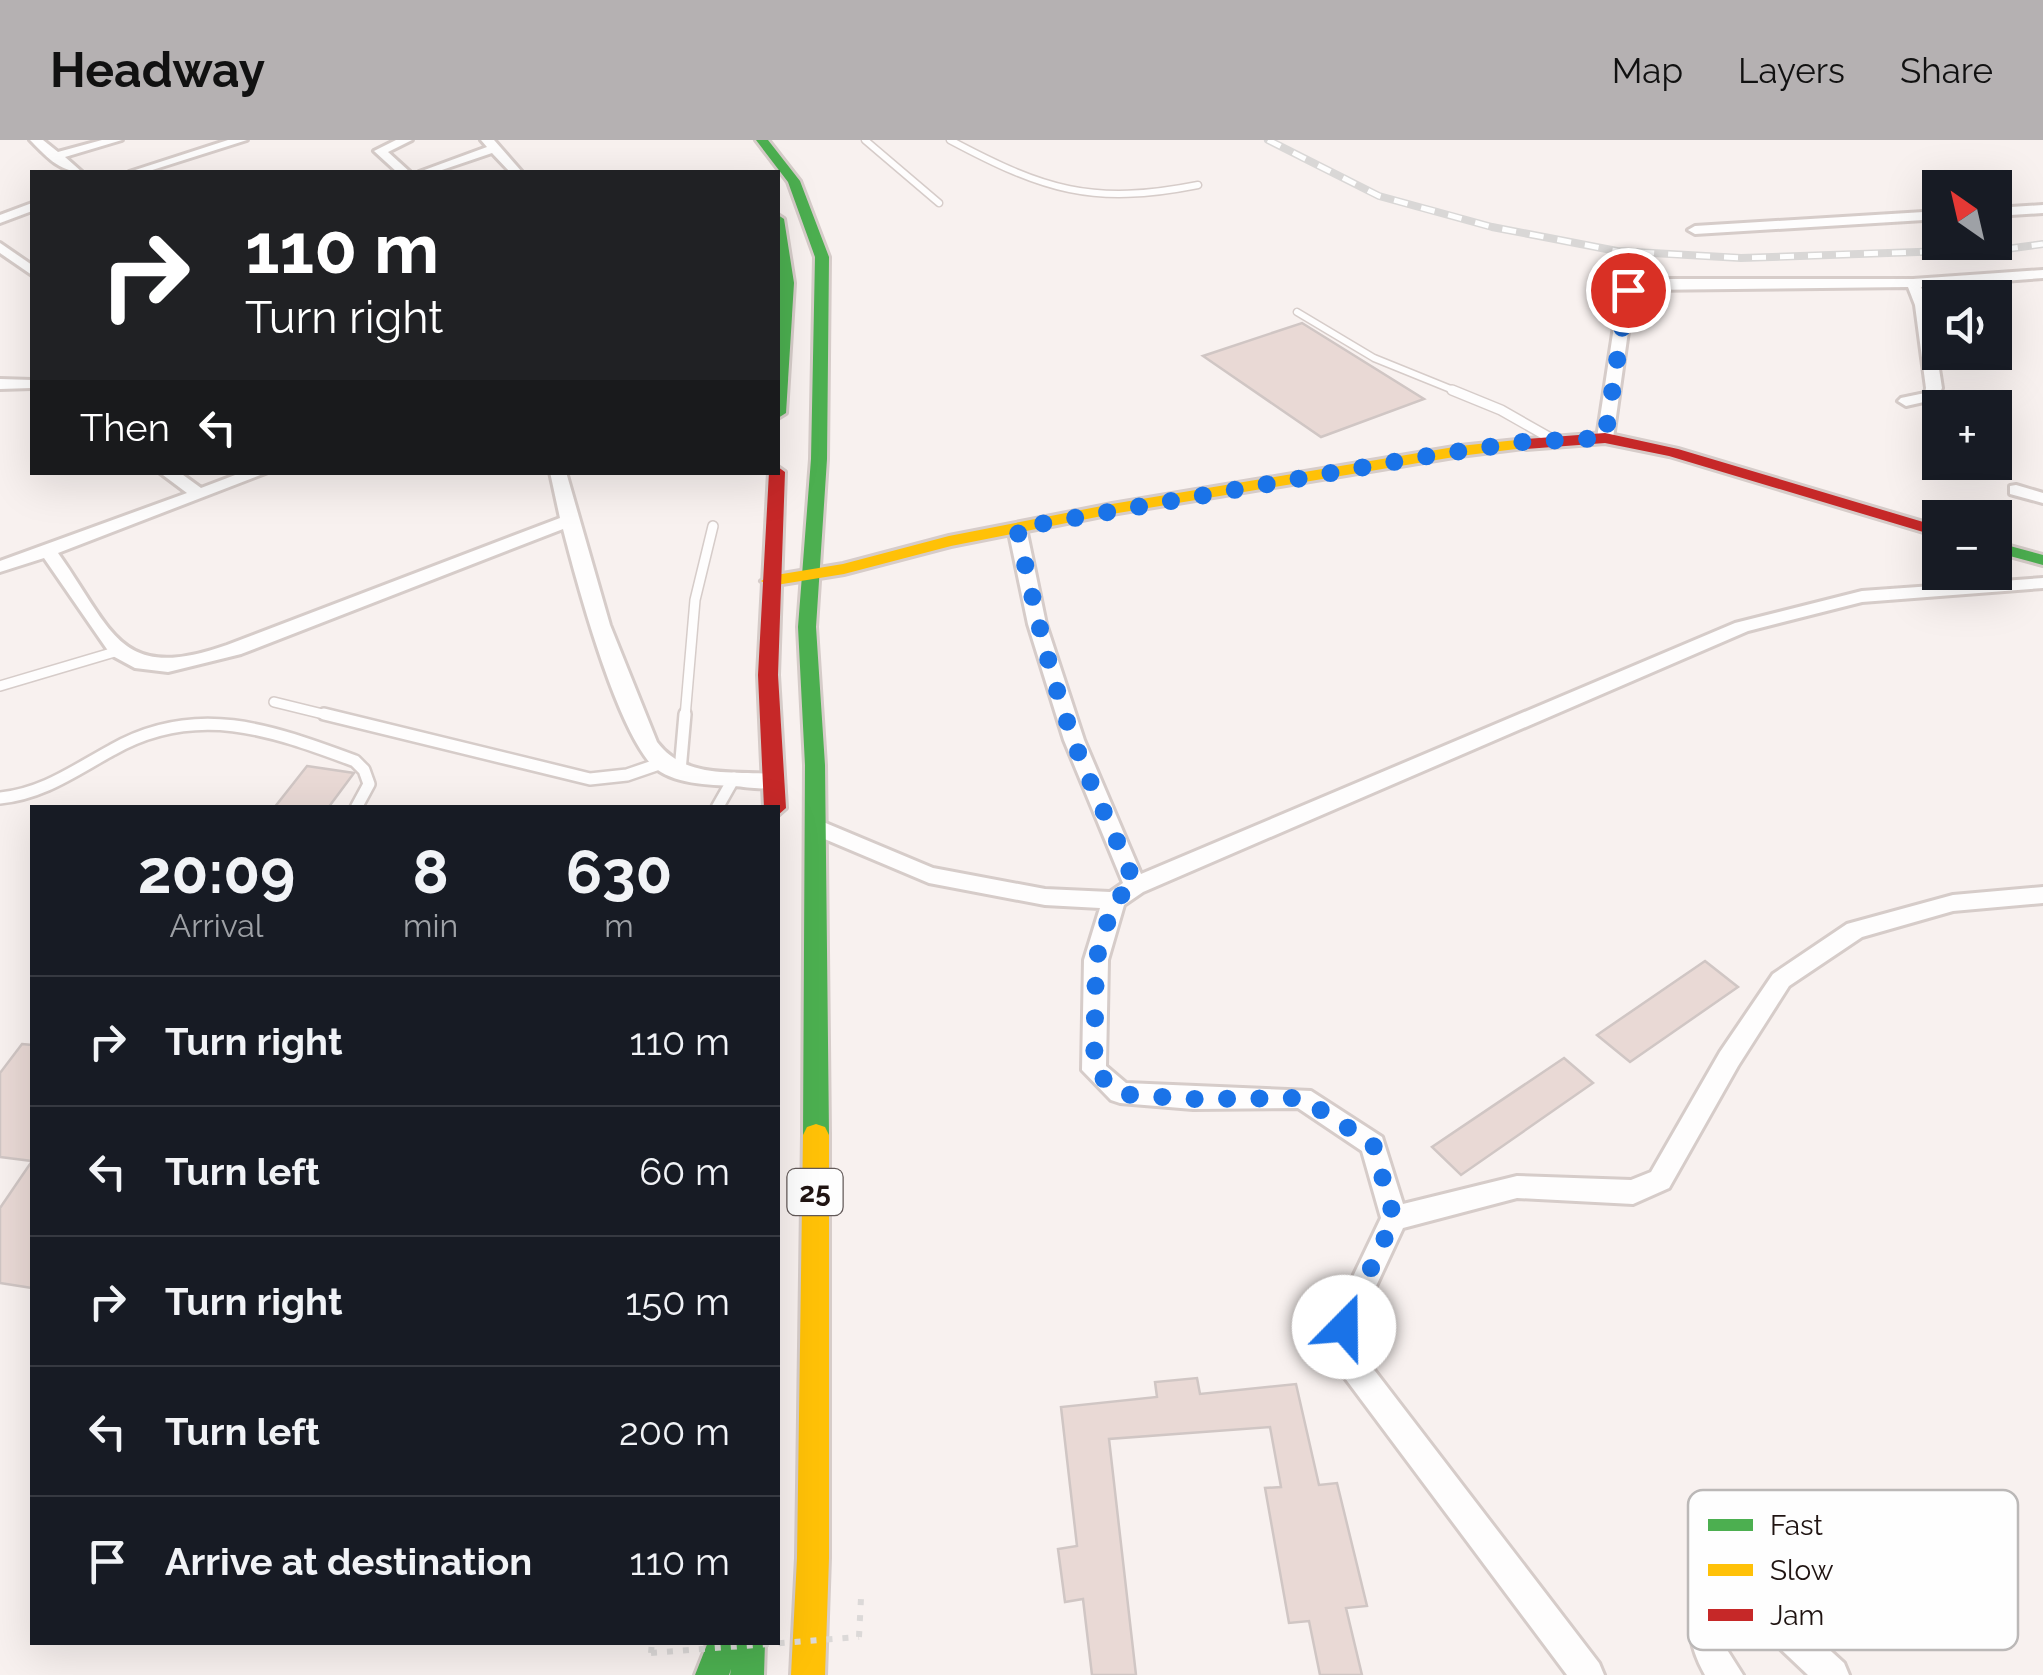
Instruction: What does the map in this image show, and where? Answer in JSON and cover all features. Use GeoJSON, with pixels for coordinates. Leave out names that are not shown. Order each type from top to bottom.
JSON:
{"type":"FeatureCollection","features":[{"type":"Feature","properties":{"kind":"main road","name":"25"},"geometry":{"type":"LineString","coordinates":[[762,140],[794,180],[807,206],[822,256],[822,377],[807,626],[816,827],[813,1558],[808,1675]]}},
{"type":"Feature","properties":{"kind":"main road"},"geometry":{"type":"LineString","coordinates":[[780,233],[787,283],[780,384]]}},
{"type":"Feature","properties":{"kind":"main road"},"geometry":{"type":"LineString","coordinates":[[770,581],[812,562],[950,542],[1349,469],[1552,439],[1605,438],[1699,459],[1922,527]]}},
{"type":"Feature","properties":{"kind":"main road"},"geometry":{"type":"LineString","coordinates":[[775,805],[768,675],[776,475]]}},
{"type":"Feature","properties":{"kind":"main road"},"geometry":{"type":"LineString","coordinates":[[2012,552],[2043,560]]}},
{"type":"Feature","properties":{"kind":"main road"},"geometry":{"type":"LineString","coordinates":[[773,555],[812,562]]}},
{"type":"Feature","properties":{"kind":"main road"},"geometry":{"type":"LineString","coordinates":[[712,1675],[724,1645]]}},
{"type":"Feature","properties":{"kind":"main road"},"geometry":{"type":"LineString","coordinates":[[748,1675],[749,1645]]}},
{"type":"Feature","properties":{"kind":"street"},"geometry":{"type":"LineString","coordinates":[[36,140],[73,170]]}},
{"type":"Feature","properties":{"kind":"street"},"geometry":{"type":"LineString","coordinates":[[53,157],[116,140]]}},
{"type":"Feature","properties":{"kind":"street"},"geometry":{"type":"LineString","coordinates":[[143,170],[241,140]]}},
{"type":"Feature","properties":{"kind":"street"},"geometry":{"type":"LineString","coordinates":[[402,170],[380,151],[406,140]]}},
{"type":"Feature","properties":{"kind":"street"},"geometry":{"type":"LineString","coordinates":[[430,170],[491,144],[514,170]]}},
{"type":"Feature","properties":{"kind":"street"},"geometry":{"type":"LineString","coordinates":[[0,219],[30,208]]}},
{"type":"Feature","properties":{"kind":"street"},"geometry":{"type":"LineString","coordinates":[[2012,211],[2043,209]]}},
{"type":"Feature","properties":{"kind":"street"},"geometry":{"type":"LineString","coordinates":[[1695,230],[1922,216]]}},
{"type":"Feature","properties":{"kind":"street"},"geometry":{"type":"LineString","coordinates":[[0,246],[30,269]]}},
{"type":"Feature","properties":{"kind":"street"},"geometry":{"type":"LineString","coordinates":[[1605,438],[1626,294],[1633,287],[1658,283],[1914,283],[2043,274]]}},
{"type":"Feature","properties":{"kind":"street"},"geometry":{"type":"LineString","coordinates":[[1906,401],[1923,401],[1932,396],[1934,388],[1922,304],[1914,283]]}},
{"type":"Feature","properties":{"kind":"street"},"geometry":{"type":"LineString","coordinates":[[0,384],[30,384]]}},
{"type":"Feature","properties":{"kind":"street"},"geometry":{"type":"LineString","coordinates":[[171,475],[200,495]]}},
{"type":"Feature","properties":{"kind":"street"},"geometry":{"type":"LineString","coordinates":[[0,566],[252,475]]}},
{"type":"Feature","properties":{"kind":"street"},"geometry":{"type":"LineString","coordinates":[[559,475],[569,520],[632,716],[649,749],[671,767],[774,781]]}},
{"type":"Feature","properties":{"kind":"street"},"geometry":{"type":"LineString","coordinates":[[2016,490],[2043,498]]}},
{"type":"Feature","properties":{"kind":"street"},"geometry":{"type":"LineString","coordinates":[[48,551],[118,651],[148,665],[194,661],[439,574],[569,520]]}},
{"type":"Feature","properties":{"kind":"street"},"geometry":{"type":"LineString","coordinates":[[1017,528],[1037,624],[1074,740],[1121,844],[1135,886]]}},
{"type":"Feature","properties":{"kind":"street"},"geometry":{"type":"LineString","coordinates":[[816,827],[930,874],[1045,897],[1114,900],[1135,886],[1682,647],[1746,624],[1885,594],[1938,587],[2043,584]]}},
{"type":"Feature","properties":{"kind":"street"},"geometry":{"type":"LineString","coordinates":[[1394,1218],[1517,1187],[1634,1192],[1660,1180],[1729,1059],[1780,980],[1855,930],[1953,904],[2043,895]]}},
{"type":"Feature","properties":{"kind":"street"},"geometry":{"type":"LineString","coordinates":[[1114,900],[1096,960],[1094,1070],[1120,1094],[1192,1099],[1302,1098],[1373,1144],[1394,1218],[1344,1327],[1352,1364],[1587,1675]]}},
{"type":"Feature","properties":{"kind":"street"},"geometry":{"type":"LineString","coordinates":[[1708,1650],[1711,1659],[1726,1675]]}},
{"type":"Feature","properties":{"kind":"street"},"geometry":{"type":"LineString","coordinates":[[1805,1650],[1832,1675]]}},
{"type":"Feature","properties":{"kind":"lane"},"geometry":{"type":"LineString","coordinates":[[865,140],[940,204]]}},
{"type":"Feature","properties":{"kind":"lane"},"geometry":{"type":"LineString","coordinates":[[950,140],[1017,177],[1077,192],[1134,198],[1198,185]]}},
{"type":"Feature","properties":{"kind":"lane"},"geometry":{"type":"LineString","coordinates":[[1297,312],[1374,358],[1501,410],[1552,439]]}},
{"type":"Feature","properties":{"kind":"lane"},"geometry":{"type":"LineString","coordinates":[[274,702],[590,779],[671,767],[694,600],[713,526]]}},
{"type":"Feature","properties":{"kind":"lane"},"geometry":{"type":"LineString","coordinates":[[0,686],[118,651]]}},
{"type":"Feature","properties":{"kind":"lane"},"geometry":{"type":"LineString","coordinates":[[0,798],[29,794],[55,784],[117,746],[156,731],[189,722],[216,722],[355,761],[364,770],[368,784],[358,805]]}},
{"type":"Feature","properties":{"kind":"lane"},"geometry":{"type":"LineString","coordinates":[[719,805],[734,778]]}},
{"type":"Feature","properties":{"kind":"path"},"geometry":{"type":"LineString","coordinates":[[780,1644],[860,1637],[861,1598]]}},
{"type":"Feature","properties":{"kind":"path"},"geometry":{"type":"LineString","coordinates":[[652,1645],[651,1654],[762,1645]]}},
{"type":"Feature","properties":{"kind":"building"},"geometry":{"type":"Polygon","coordinates":[[[1302,323],[1424,399],[1321,437],[1203,356],[1302,323]]]}},
{"type":"Feature","properties":{"kind":"building"},"geometry":{"type":"Polygon","coordinates":[[[307,766],[354,773],[330,805],[276,805],[307,766]]]}},
{"type":"Feature","properties":{"kind":"building"},"geometry":{"type":"Polygon","coordinates":[[[1705,961],[1738,987],[1630,1062],[1597,1035],[1705,961]]]}},
{"type":"Feature","properties":{"kind":"building"},"geometry":{"type":"Polygon","coordinates":[[[22,1044],[30,1045],[30,1161],[0,1157],[0,1073],[22,1044]]]}},
{"type":"Feature","properties":{"kind":"building"},"geometry":{"type":"Polygon","coordinates":[[[1564,1058],[1593,1083],[1461,1175],[1432,1147],[1564,1058]]]}},
{"type":"Feature","properties":{"kind":"building"},"geometry":{"type":"Polygon","coordinates":[[[30,1164],[30,1288],[0,1283],[0,1208],[30,1164]]]}},
{"type":"Feature","properties":{"kind":"building"},"geometry":{"type":"Polygon","coordinates":[[[1197,1378],[1200,1394],[1296,1384],[1319,1485],[1337,1483],[1367,1606],[1346,1608],[1362,1675],[1320,1675],[1309,1621],[1289,1623],[1265,1488],[1281,1487],[1270,1427],[1109,1439],[1136,1675],[1092,1675],[1083,1599],[1065,1602],[1058,1549],[1077,1546],[1061,1407],[1157,1397],[1155,1382],[1197,1378]]]}},
{"type":"Feature","properties":{"kind":"railway"},"geometry":{"type":"LineString","coordinates":[[1268,140],[1379,196],[1492,227],[1617,251],[1741,258],[2006,249],[2043,244]]}},
{"type":"Feature","properties":{"kind":"traffic: fast"},"geometry":{"type":"LineString","coordinates":[[762,140],[794,181],[822,257],[819,459],[807,627],[815,765],[816,1135]]}},
{"type":"Feature","properties":{"kind":"traffic: fast"},"geometry":{"type":"LineString","coordinates":[[780,233],[787,283],[780,384]]}},
{"type":"Feature","properties":{"kind":"traffic: fast"},"geometry":{"type":"LineString","coordinates":[[2012,552],[2043,560]]}},
{"type":"Feature","properties":{"kind":"traffic: fast"},"geometry":{"type":"LineString","coordinates":[[712,1675],[724,1645]]}},
{"type":"Feature","properties":{"kind":"traffic: fast"},"geometry":{"type":"LineString","coordinates":[[747,1675],[749,1645]]}},
{"type":"Feature","properties":{"kind":"traffic: slow"},"geometry":{"type":"LineString","coordinates":[[770,581],[844,569],[949,541],[1112,509],[1460,451],[1526,444]]}},
{"type":"Feature","properties":{"kind":"traffic: slow"},"geometry":{"type":"LineString","coordinates":[[808,1675],[813,1558],[816,1135]]}},
{"type":"Feature","properties":{"kind":"traffic: jam"},"geometry":{"type":"LineString","coordinates":[[1526,444],[1605,438],[1672,452],[1922,527]]}},
{"type":"Feature","properties":{"kind":"traffic: jam"},"geometry":{"type":"LineString","coordinates":[[775,805],[768,675],[777,475]]}},
{"type":"Feature","properties":{"kind":"route"},"geometry":{"type":"LineString","coordinates":[[1344,1327],[1357,1290],[1394,1218],[1373,1144],[1302,1098],[1192,1099],[1120,1094],[1094,1070],[1096,960],[1114,900],[1135,886],[1121,844],[1074,740],[1037,624],[1017,528],[1422,457],[1521,442],[1605,438],[1628,290]]}}]}
